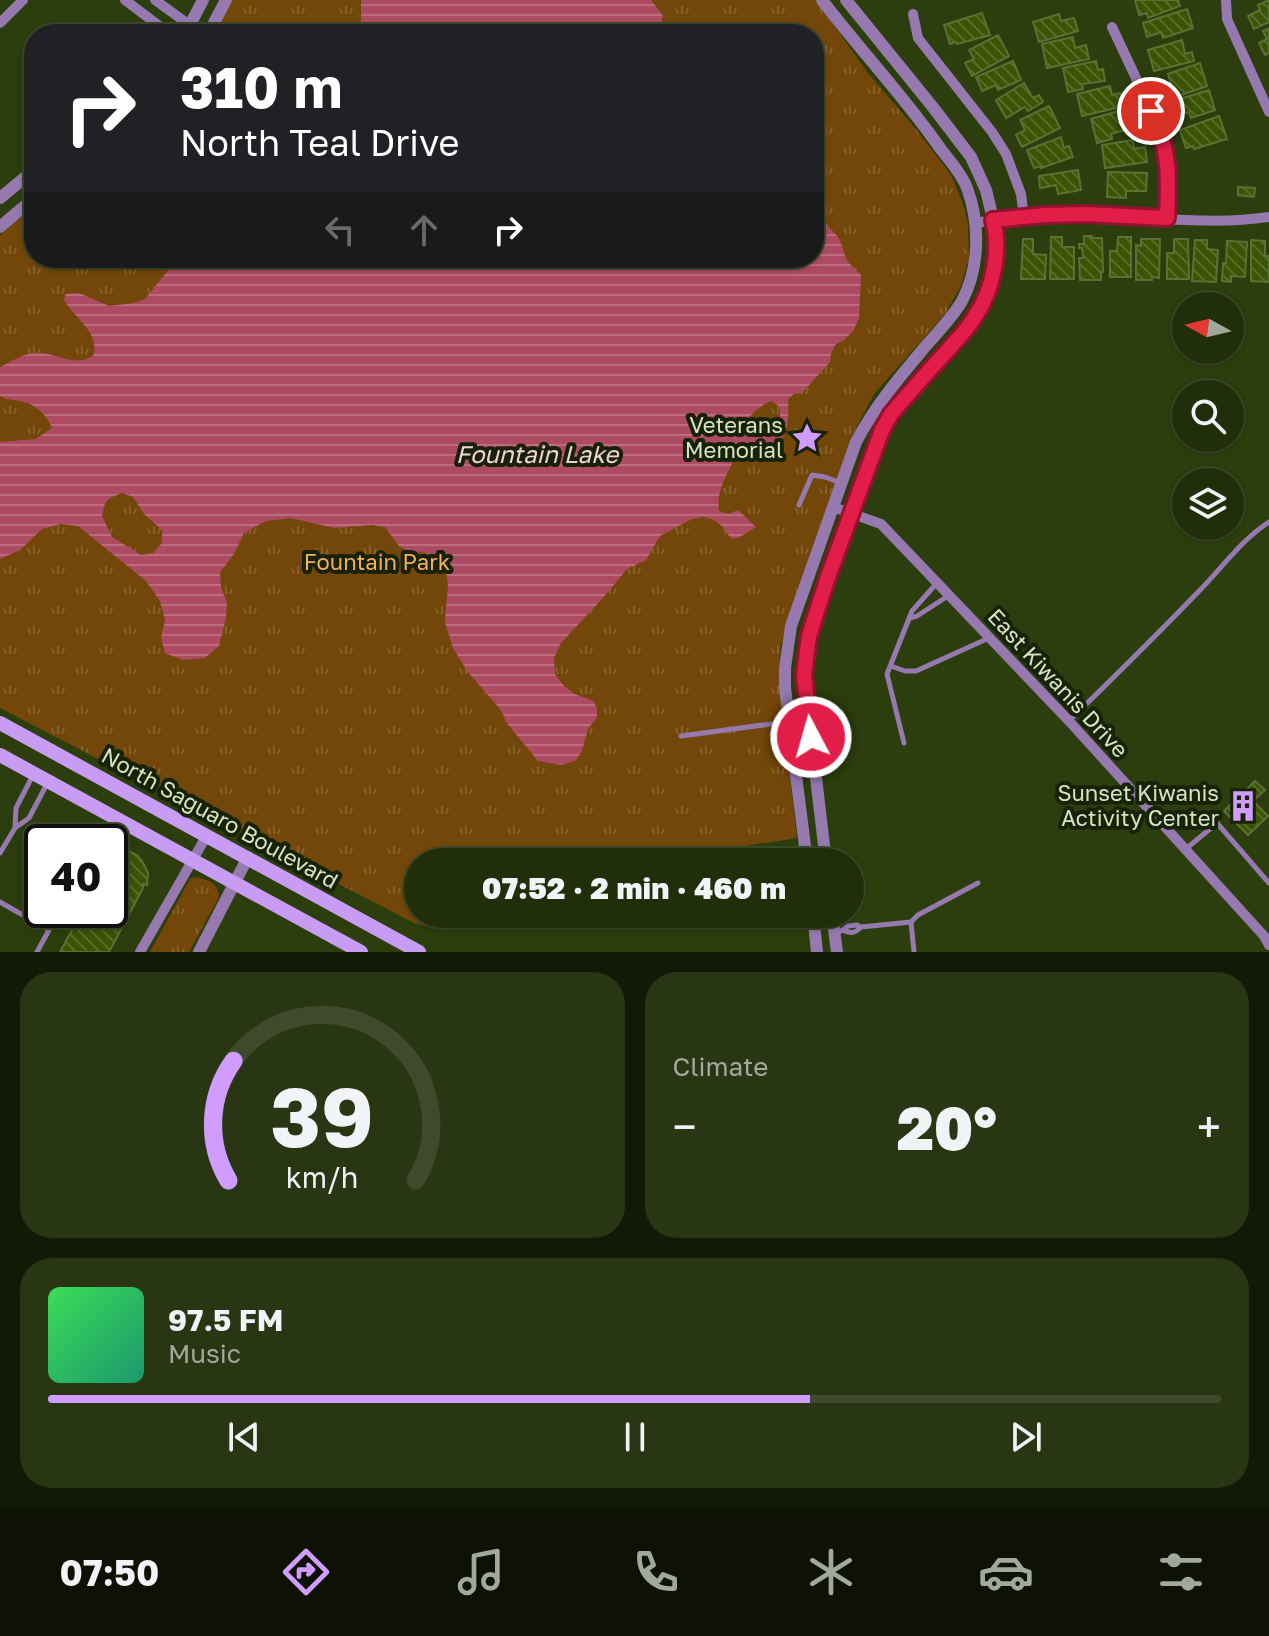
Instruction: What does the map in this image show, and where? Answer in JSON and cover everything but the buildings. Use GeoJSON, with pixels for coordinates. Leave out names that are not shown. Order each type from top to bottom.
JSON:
{"type":"FeatureCollection","features":[{"type":"Feature","properties":{"kind":"main road","name":"North Saguaro Boulevard"},"geometry":{"type":"LineString","coordinates":[[0,723],[419,952]]}},
{"type":"Feature","properties":{"kind":"main road"},"geometry":{"type":"LineString","coordinates":[[0,755],[361,952]]}},
{"type":"Feature","properties":{"kind":"street"},"geometry":{"type":"LineString","coordinates":[[0,23],[23,0]]}},
{"type":"Feature","properties":{"kind":"street"},"geometry":{"type":"LineString","coordinates":[[125,0],[156,23],[166,8]]}},
{"type":"Feature","properties":{"kind":"street"},"geometry":{"type":"LineString","coordinates":[[155,0],[181,24]]}},
{"type":"Feature","properties":{"kind":"street"},"geometry":{"type":"LineString","coordinates":[[189,24],[203,0]]}},
{"type":"Feature","properties":{"kind":"street"},"geometry":{"type":"LineString","coordinates":[[213,24],[226,0]]}},
{"type":"Feature","properties":{"kind":"street"},"geometry":{"type":"LineString","coordinates":[[805,848],[785,668],[791,626],[856,442],[871,414],[963,299],[975,256],[975,223],[967,186],[925,126],[822,0]]}},
{"type":"Feature","properties":{"kind":"street"},"geometry":{"type":"LineString","coordinates":[[824,848],[804,675],[809,636],[875,445],[891,414],[978,313],[990,283],[995,258],[995,227],[986,190],[971,157],[846,0]]}},
{"type":"Feature","properties":{"kind":"street"},"geometry":{"type":"LineString","coordinates":[[1226,0],[1227,19],[1269,112]]}},
{"type":"Feature","properties":{"kind":"street"},"geometry":{"type":"LineString","coordinates":[[913,14],[918,38],[1006,154],[1021,194],[1024,217]]}},
{"type":"Feature","properties":{"kind":"street"},"geometry":{"type":"LineString","coordinates":[[1112,27],[1159,127],[1169,168],[1167,218]]}},
{"type":"Feature","properties":{"kind":"street"},"geometry":{"type":"LineString","coordinates":[[0,198],[24,178]]}},
{"type":"Feature","properties":{"kind":"street"},"geometry":{"type":"LineString","coordinates":[[0,227],[24,207]]}},
{"type":"Feature","properties":{"kind":"street"},"geometry":{"type":"LineString","coordinates":[[975,223],[1085,214],[1218,220],[1269,217]]}},
{"type":"Feature","properties":{"kind":"street"},"geometry":{"type":"LineString","coordinates":[[955,311],[970,325]]}},
{"type":"Feature","properties":{"kind":"street","name":"East Kiwanis Drive"},"geometry":{"type":"LineString","coordinates":[[833,507],[881,524],[1069,721],[1269,943]]}},
{"type":"Feature","properties":{"kind":"street"},"geometry":{"type":"LineString","coordinates":[[801,819],[820,815]]}},
{"type":"Feature","properties":{"kind":"street"},"geometry":{"type":"LineString","coordinates":[[140,952],[207,835]]}},
{"type":"Feature","properties":{"kind":"street"},"geometry":{"type":"LineString","coordinates":[[199,952],[248,857]]}},
{"type":"Feature","properties":{"kind":"street"},"geometry":{"type":"LineString","coordinates":[[814,928],[817,952]]}},
{"type":"Feature","properties":{"kind":"street"},"geometry":{"type":"LineString","coordinates":[[837,928],[837,952]]}},
{"type":"Feature","properties":{"kind":"lane"},"geometry":{"type":"LineString","coordinates":[[799,505],[812,475],[842,483]]}},
{"type":"Feature","properties":{"kind":"lane"},"geometry":{"type":"LineString","coordinates":[[1069,721],[1145,647],[1232,554],[1269,522]]}},
{"type":"Feature","properties":{"kind":"lane"},"geometry":{"type":"LineString","coordinates":[[904,743],[887,674],[912,611],[937,583]]}},
{"type":"Feature","properties":{"kind":"lane"},"geometry":{"type":"LineString","coordinates":[[911,618],[948,596]]}},
{"type":"Feature","properties":{"kind":"lane"},"geometry":{"type":"LineString","coordinates":[[891,666],[916,671],[989,638]]}},
{"type":"Feature","properties":{"kind":"lane"},"geometry":{"type":"LineString","coordinates":[[681,736],[809,719]]}},
{"type":"Feature","properties":{"kind":"lane"},"geometry":{"type":"LineString","coordinates":[[15,828],[16,808],[34,773]]}},
{"type":"Feature","properties":{"kind":"lane"},"geometry":{"type":"LineString","coordinates":[[0,853],[15,828],[29,818],[49,781]]}},
{"type":"Feature","properties":{"kind":"lane"},"geometry":{"type":"LineString","coordinates":[[1185,849],[1217,823],[1269,883]]}},
{"type":"Feature","properties":{"kind":"lane"},"geometry":{"type":"LineString","coordinates":[[839,932],[911,922],[918,915],[978,883]]}},
{"type":"Feature","properties":{"kind":"lane"},"geometry":{"type":"LineString","coordinates":[[0,902],[49,930],[37,952]]}},
{"type":"Feature","properties":{"kind":"lane"},"geometry":{"type":"LineString","coordinates":[[911,922],[914,952]]}},
{"type":"Feature","properties":{"kind":"green space","name":"Fountain Park"},"geometry":{"type":"Polygon","coordinates":[[[232,0],[816,0],[868,73],[951,175],[968,224],[969,258],[961,286],[945,314],[874,394],[852,436],[781,644],[780,692],[797,838],[732,848],[404,848],[404,918],[0,708],[0,235],[24,215],[24,268],[824,268],[824,24],[220,24],[232,0]]]}},
{"type":"Feature","properties":{"kind":"green space"},"geometry":{"type":"Polygon","coordinates":[[[194,877],[211,882],[217,888],[219,897],[189,952],[150,952],[190,879],[194,877]]]}},
{"type":"Feature","properties":{"kind":"water"},"geometry":{"type":"Polygon","coordinates":[[[361,0],[651,0],[663,16],[661,20],[665,24],[361,24],[361,0]]]}},
{"type":"Feature","properties":{"kind":"water","name":"Fountain Lake"},"geometry":{"type":"Polygon","coordinates":[[[824,222],[839,238],[847,261],[861,275],[859,318],[853,331],[835,345],[830,362],[802,393],[788,399],[787,427],[778,443],[734,460],[720,491],[719,511],[729,514],[738,510],[756,527],[734,539],[714,520],[704,517],[692,519],[660,536],[646,560],[627,569],[561,643],[554,658],[555,674],[575,694],[593,701],[597,717],[588,729],[582,751],[575,761],[561,765],[538,761],[506,722],[501,710],[467,671],[453,648],[445,622],[446,570],[436,558],[399,546],[385,527],[334,528],[291,518],[266,521],[244,533],[234,554],[220,572],[221,588],[227,602],[219,646],[205,658],[183,660],[165,653],[161,638],[165,620],[160,601],[146,581],[78,526],[61,524],[42,529],[20,550],[0,559],[0,442],[36,439],[52,428],[36,407],[0,396],[0,367],[31,353],[72,360],[93,356],[90,333],[68,307],[64,300],[66,294],[79,293],[109,306],[145,299],[170,268],[824,268],[824,222]],[[771,401],[761,406],[748,420],[748,431],[761,436],[772,430],[778,423],[779,406],[771,401]],[[122,493],[110,498],[105,503],[102,516],[112,537],[141,555],[153,553],[162,543],[162,530],[144,514],[133,497],[122,493]]]}},
{"type":"Feature","properties":{"kind":"place","name":"Veterans Memorial"},"geometry":{"type":"Point","coordinates":[807,438]}},
{"type":"Feature","properties":{"kind":"place","name":"Sunset Kiwanis Activity Center"},"geometry":{"type":"Point","coordinates":[1243,806]}},
{"type":"Feature","properties":{"kind":"route"},"geometry":{"type":"LineString","coordinates":[[811,737],[805,659],[828,577],[875,445],[891,414],[972,322],[984,301],[995,258],[993,220],[1085,214],[1167,218],[1169,168],[1159,127],[1151,111]]}}]}
